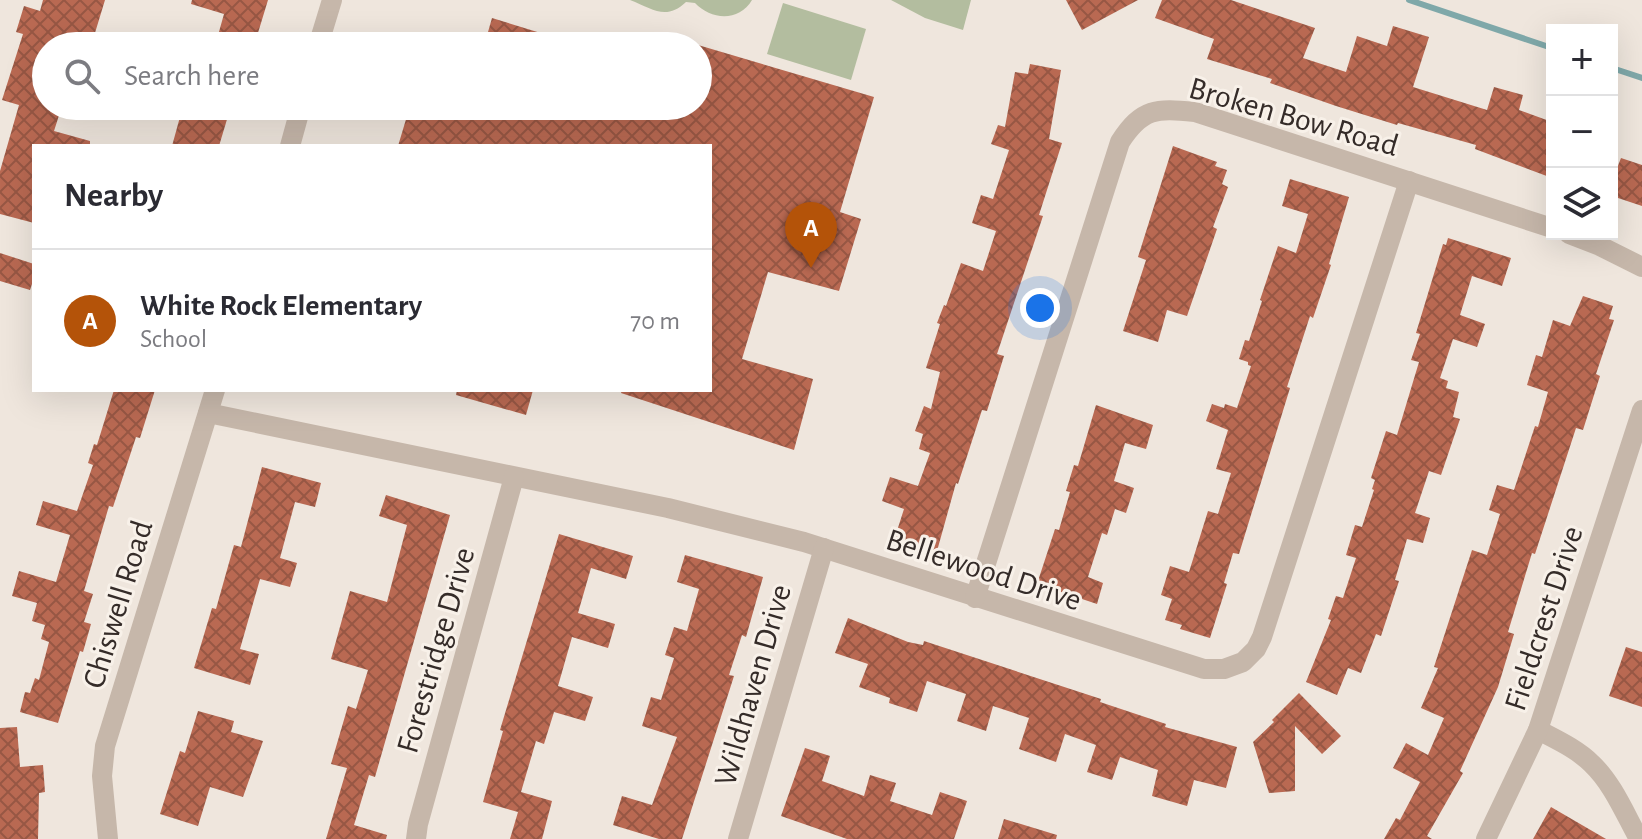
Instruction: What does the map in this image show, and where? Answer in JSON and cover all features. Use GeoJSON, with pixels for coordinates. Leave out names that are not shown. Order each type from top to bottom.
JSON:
{"type":"FeatureCollection","features":[{"type":"Feature","properties":{"kind":"street"},"geometry":{"type":"LineString","coordinates":[[322,32],[332,0]]}},
{"type":"Feature","properties":{"kind":"street","name":"Broken Bow Road"},"geometry":{"type":"LineString","coordinates":[[975,598],[1120,142],[1132,123],[1151,110],[1195,112],[1546,226]]}},
{"type":"Feature","properties":{"kind":"street"},"geometry":{"type":"LineString","coordinates":[[291,144],[297,120]]}},
{"type":"Feature","properties":{"kind":"street","name":"Bellewood Drive"},"geometry":{"type":"LineString","coordinates":[[208,413],[668,508],[824,548],[1204,669],[1224,669],[1243,662],[1256,649],[1262,637],[1409,181]]}},
{"type":"Feature","properties":{"kind":"street"},"geometry":{"type":"LineString","coordinates":[[1584,240],[1642,267]]}},
{"type":"Feature","properties":{"kind":"street","name":"Chiswell Road"},"geometry":{"type":"LineString","coordinates":[[108,839],[102,776],[105,746],[214,392]]}},
{"type":"Feature","properties":{"kind":"street","name":"Fieldcrest Drive"},"geometry":{"type":"LineString","coordinates":[[1486,839],[1538,730],[1642,410]]}},
{"type":"Feature","properties":{"kind":"street","name":"Forestridge Drive"},"geometry":{"type":"LineString","coordinates":[[416,839],[514,477]]}},
{"type":"Feature","properties":{"kind":"street","name":"Wildhaven Drive"},"geometry":{"type":"LineString","coordinates":[[738,839],[824,548]]}},
{"type":"Feature","properties":{"kind":"street"},"geometry":{"type":"LineString","coordinates":[[1538,730],[1575,750],[1593,764],[1639,839]]}},
{"type":"Feature","properties":{"kind":"green space"},"geometry":{"type":"Polygon","coordinates":[[[630,0],[752,0],[740,12],[725,16],[709,13],[695,3],[686,2],[672,11],[659,12],[630,0]]]}},
{"type":"Feature","properties":{"kind":"green space"},"geometry":{"type":"Polygon","coordinates":[[[891,0],[971,0],[963,30],[925,18],[891,0]]]}},
{"type":"Feature","properties":{"kind":"green space"},"geometry":{"type":"Polygon","coordinates":[[[783,3],[866,29],[851,80],[767,54],[783,3]]]}},
{"type":"Feature","properties":{"kind":"building"},"geometry":{"type":"Polygon","coordinates":[[[43,0],[105,0],[95,32],[32,32],[32,120],[58,120],[54,131],[90,141],[90,144],[32,144],[32,222],[0,214],[0,171],[19,105],[2,100],[23,34],[16,32],[24,6],[40,11],[43,0]]]}},
{"type":"Feature","properties":{"kind":"building"},"geometry":{"type":"Polygon","coordinates":[[[192,0],[268,0],[258,32],[219,32],[224,14],[191,4],[192,0]]]}},
{"type":"Feature","properties":{"kind":"building"},"geometry":{"type":"Polygon","coordinates":[[[1066,0],[1138,0],[1082,30],[1066,0]]]}},
{"type":"Feature","properties":{"kind":"building"},"geometry":{"type":"Polygon","coordinates":[[[1162,0],[1231,0],[1315,28],[1303,58],[1346,72],[1357,36],[1387,46],[1393,26],[1429,37],[1413,87],[1487,110],[1494,87],[1523,95],[1519,110],[1546,120],[1546,176],[1475,149],[1476,145],[1336,106],[1270,83],[1272,79],[1207,59],[1214,39],[1155,18],[1162,0]]]}},
{"type":"Feature","properties":{"kind":"building"},"geometry":{"type":"Polygon","coordinates":[[[492,18],[538,32],[488,32],[492,18]]]}},
{"type":"Feature","properties":{"kind":"building"},"geometry":{"type":"Polygon","coordinates":[[[712,49],[874,97],[840,212],[861,219],[839,291],[768,272],[742,359],[813,379],[794,450],[621,393],[712,392],[712,144],[399,144],[406,120],[712,120],[712,49]]]}},
{"type":"Feature","properties":{"kind":"building"},"geometry":{"type":"Polygon","coordinates":[[[1030,64],[1061,70],[1049,139],[1062,143],[1039,215],[1043,216],[997,354],[1004,356],[987,411],[982,410],[956,483],[937,551],[895,537],[904,509],[882,501],[890,477],[918,486],[930,453],[919,449],[923,434],[915,431],[924,406],[931,409],[940,372],[926,368],[940,324],[937,323],[961,263],[983,271],[996,231],[972,223],[981,195],[993,199],[1009,150],[991,144],[998,125],[1005,127],[1015,72],[1028,74],[1030,64]]]}},
{"type":"Feature","properties":{"kind":"building"},"geometry":{"type":"Polygon","coordinates":[[[179,120],[227,120],[220,144],[173,144],[179,120]]]}},
{"type":"Feature","properties":{"kind":"building"},"geometry":{"type":"Polygon","coordinates":[[[1173,146],[1217,162],[1215,166],[1227,170],[1222,184],[1228,187],[1187,316],[1167,310],[1158,342],[1123,331],[1146,260],[1138,257],[1173,146]]]}},
{"type":"Feature","properties":{"kind":"building"},"geometry":{"type":"Polygon","coordinates":[[[1621,158],[1642,165],[1642,206],[1618,198],[1618,166],[1621,158]]]}},
{"type":"Feature","properties":{"kind":"building"},"geometry":{"type":"Polygon","coordinates":[[[1290,179],[1349,197],[1331,265],[1313,318],[1310,316],[1287,387],[1290,388],[1239,554],[1233,553],[1210,638],[1180,629],[1182,625],[1165,620],[1172,599],[1161,595],[1170,566],[1189,572],[1208,511],[1218,514],[1231,473],[1216,469],[1228,430],[1206,421],[1212,404],[1237,408],[1251,366],[1239,359],[1245,340],[1249,341],[1278,246],[1296,253],[1308,214],[1282,206],[1290,179]]]}},
{"type":"Feature","properties":{"kind":"building"},"geometry":{"type":"Polygon","coordinates":[[[1448,238],[1511,258],[1502,286],[1472,276],[1460,315],[1485,324],[1477,347],[1453,339],[1440,378],[1448,381],[1446,388],[1459,392],[1453,417],[1460,419],[1441,475],[1429,471],[1415,513],[1430,518],[1423,543],[1407,539],[1395,580],[1399,581],[1381,636],[1376,634],[1361,673],[1348,668],[1337,695],[1306,682],[1331,620],[1328,619],[1336,596],[1343,598],[1356,558],[1346,555],[1355,525],[1362,527],[1374,490],[1375,480],[1371,478],[1386,431],[1397,435],[1419,362],[1411,360],[1420,334],[1416,333],[1443,244],[1446,245],[1448,238]]]}},
{"type":"Feature","properties":{"kind":"building"},"geometry":{"type":"Polygon","coordinates":[[[0,253],[32,263],[30,290],[0,281],[0,253]]]}},
{"type":"Feature","properties":{"kind":"building"},"geometry":{"type":"Polygon","coordinates":[[[1583,296],[1613,306],[1609,319],[1614,320],[1596,374],[1600,376],[1583,430],[1576,428],[1535,554],[1532,553],[1508,632],[1514,634],[1498,687],[1460,771],[1463,773],[1427,836],[1432,839],[1384,839],[1396,818],[1400,820],[1420,782],[1393,768],[1406,743],[1428,755],[1444,718],[1421,708],[1438,668],[1434,667],[1472,550],[1487,555],[1500,514],[1489,510],[1497,485],[1514,490],[1535,426],[1538,427],[1548,392],[1527,385],[1536,355],[1542,357],[1553,320],[1570,326],[1583,296]]]}},
{"type":"Feature","properties":{"kind":"building"},"geometry":{"type":"Polygon","coordinates":[[[113,392],[154,392],[113,507],[109,506],[84,591],[93,594],[84,622],[91,624],[58,723],[20,712],[25,692],[30,693],[35,678],[39,680],[49,642],[41,639],[45,625],[32,621],[37,603],[12,596],[19,571],[56,582],[70,535],[36,525],[43,501],[77,511],[93,465],[88,463],[94,444],[97,445],[113,392]]]}},
{"type":"Feature","properties":{"kind":"building"},"geometry":{"type":"Polygon","coordinates":[[[457,392],[532,392],[526,415],[456,395],[457,392]]]}},
{"type":"Feature","properties":{"kind":"building"},"geometry":{"type":"Polygon","coordinates":[[[1096,405],[1153,425],[1146,449],[1125,443],[1114,481],[1134,488],[1126,513],[1115,509],[1107,535],[1102,533],[1088,577],[1103,583],[1097,604],[1037,584],[1055,529],[1059,530],[1070,492],[1066,491],[1074,465],[1078,466],[1096,405]]]}},
{"type":"Feature","properties":{"kind":"building"},"geometry":{"type":"Polygon","coordinates":[[[262,467],[321,483],[315,507],[295,502],[280,558],[297,563],[290,587],[260,579],[240,649],[259,654],[250,685],[194,668],[212,608],[216,609],[234,545],[241,547],[262,467]]]}},
{"type":"Feature","properties":{"kind":"building"},"geometry":{"type":"Polygon","coordinates":[[[386,495],[450,515],[375,777],[369,775],[354,825],[387,835],[386,839],[326,839],[347,768],[331,764],[348,706],[356,709],[368,670],[331,659],[350,591],[387,602],[407,525],[379,516],[386,495]]]}},
{"type":"Feature","properties":{"kind":"building"},"geometry":{"type":"Polygon","coordinates":[[[559,534],[633,556],[626,579],[591,568],[578,613],[615,624],[608,648],[572,637],[558,686],[593,697],[585,721],[554,712],[544,744],[536,741],[521,792],[552,801],[542,839],[510,839],[518,812],[483,802],[503,731],[500,730],[559,534]]]}},
{"type":"Feature","properties":{"kind":"building"},"geometry":{"type":"Polygon","coordinates":[[[685,555],[763,577],[746,637],[742,635],[729,675],[734,676],[682,839],[659,839],[613,825],[622,796],[652,805],[677,737],[642,726],[651,697],[661,700],[674,658],[665,655],[674,627],[687,631],[699,589],[677,582],[685,555]]]}},
{"type":"Feature","properties":{"kind":"building"},"geometry":{"type":"Polygon","coordinates":[[[848,618],[908,642],[923,645],[924,641],[1101,699],[1100,702],[1166,724],[1165,727],[1237,747],[1226,788],[1194,780],[1187,806],[1152,796],[1158,770],[1120,757],[1112,780],[1087,772],[1096,745],[1065,734],[1056,762],[1019,749],[1029,718],[993,706],[986,731],[957,721],[966,694],[927,681],[917,712],[889,703],[890,698],[859,687],[868,664],[835,653],[848,618]]]}},
{"type":"Feature","properties":{"kind":"building"},"geometry":{"type":"Polygon","coordinates":[[[1626,647],[1642,652],[1642,707],[1609,696],[1626,647]]]}},
{"type":"Feature","properties":{"kind":"building"},"geometry":{"type":"Polygon","coordinates":[[[1299,693],[1341,736],[1322,754],[1295,726],[1295,791],[1269,793],[1253,742],[1299,693]]]}},
{"type":"Feature","properties":{"kind":"building"},"geometry":{"type":"Polygon","coordinates":[[[198,711],[234,721],[231,732],[263,741],[243,797],[210,787],[198,826],[160,814],[180,751],[185,753],[198,711]]]}},
{"type":"Feature","properties":{"kind":"building"},"geometry":{"type":"Polygon","coordinates":[[[17,727],[20,767],[43,765],[45,792],[39,793],[38,839],[0,839],[0,728],[17,727]]]}},
{"type":"Feature","properties":{"kind":"building"},"geometry":{"type":"Polygon","coordinates":[[[805,748],[830,756],[822,781],[864,796],[870,775],[896,783],[890,801],[932,815],[940,792],[967,801],[954,839],[847,839],[781,816],[805,748]]]}},
{"type":"Feature","properties":{"kind":"building"},"geometry":{"type":"Polygon","coordinates":[[[1551,807],[1606,839],[1533,839],[1551,807]]]}},
{"type":"Feature","properties":{"kind":"building"},"geometry":{"type":"Polygon","coordinates":[[[1004,819],[1057,835],[1056,839],[998,839],[1004,819]]]}},
{"type":"Feature","properties":{"kind":"waterway"},"geometry":{"type":"LineString","coordinates":[[1409,0],[1546,46]]}},
{"type":"Feature","properties":{"kind":"waterway"},"geometry":{"type":"LineString","coordinates":[[1618,70],[1642,78]]}},
{"type":"Feature","properties":{"kind":"place","name":"White Rock Elementary"},"geometry":{"type":"Point","coordinates":[811,268]}}]}
